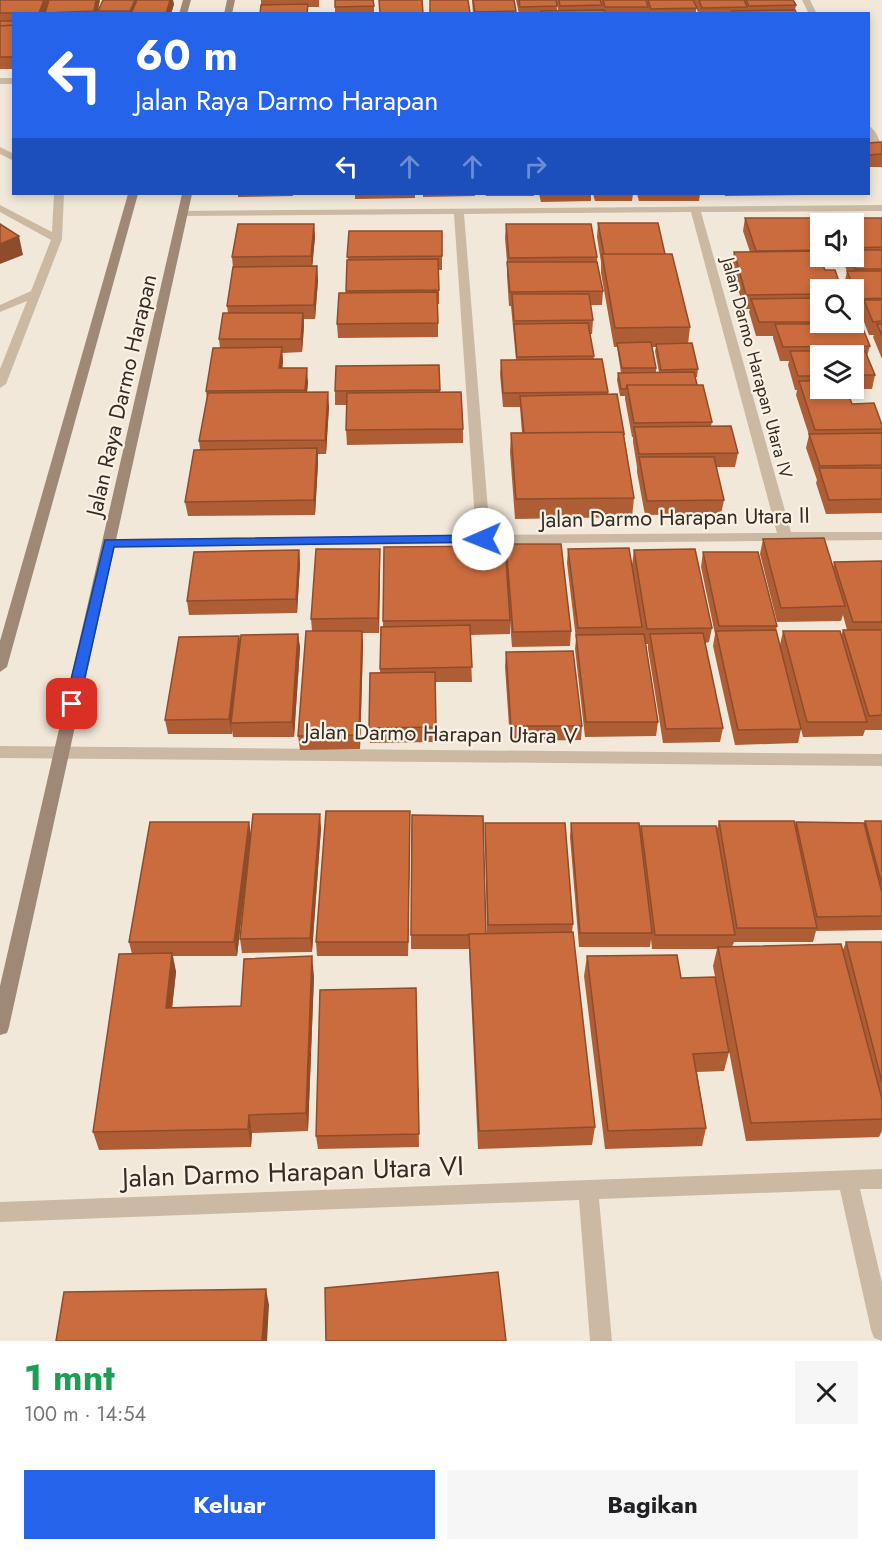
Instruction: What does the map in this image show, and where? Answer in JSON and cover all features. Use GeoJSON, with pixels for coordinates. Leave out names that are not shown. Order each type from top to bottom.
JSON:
{"type":"FeatureCollection","features":[{"type":"Feature","properties":{"kind":"street"},"geometry":{"type":"LineString","coordinates":[[870,132],[882,155]]}},
{"type":"Feature","properties":{"kind":"street"},"geometry":{"type":"LineString","coordinates":[[0,384],[33,294],[57,238],[59,195]]}},
{"type":"Feature","properties":{"kind":"street","name":"Jalan Raya Darmo Harapan"},"geometry":{"type":"LineString","coordinates":[[0,667],[133,195]]}},
{"type":"Feature","properties":{"kind":"street","name":"Jalan Raya Darmo Harapan"},"geometry":{"type":"LineString","coordinates":[[0,1027],[188,195]]}},
{"type":"Feature","properties":{"kind":"street"},"geometry":{"type":"LineString","coordinates":[[0,208],[57,238]]}},
{"type":"Feature","properties":{"kind":"street"},"geometry":{"type":"LineString","coordinates":[[183,213],[882,208]]}},
{"type":"Feature","properties":{"kind":"street","name":"Jalan Darmo Harapan Utara IV"},"geometry":{"type":"LineString","coordinates":[[695,209],[785,537]]}},
{"type":"Feature","properties":{"kind":"street"},"geometry":{"type":"LineString","coordinates":[[459,211],[483,539]]}},
{"type":"Feature","properties":{"kind":"street"},"geometry":{"type":"LineString","coordinates":[[0,309],[33,294]]}},
{"type":"Feature","properties":{"kind":"street","name":"Jalan Darmo Harapan Utara II"},"geometry":{"type":"LineString","coordinates":[[109,543],[882,536]]}},
{"type":"Feature","properties":{"kind":"street","name":"Jalan Darmo Harapan Utara V"},"geometry":{"type":"LineString","coordinates":[[0,752],[882,760]]}},
{"type":"Feature","properties":{"kind":"street","name":"Jalan Darmo Harapan Utara VI"},"geometry":{"type":"LineString","coordinates":[[0,1212],[882,1179]]}},
{"type":"Feature","properties":{"kind":"street"},"geometry":{"type":"LineString","coordinates":[[848,1180],[882,1330]]}},
{"type":"Feature","properties":{"kind":"street"},"geometry":{"type":"LineString","coordinates":[[588,1190],[601,1341]]}},
{"type":"Feature","properties":{"kind":"building"},"geometry":{"type":"Polygon","coordinates":[[[0,0],[44,0],[39,12],[0,13],[0,0]]]}},
{"type":"Feature","properties":{"kind":"building"},"geometry":{"type":"Polygon","coordinates":[[[49,0],[96,0],[94,11],[45,12],[49,0]]]}},
{"type":"Feature","properties":{"kind":"building"},"geometry":{"type":"Polygon","coordinates":[[[103,0],[135,0],[130,11],[98,11],[103,0]]]}},
{"type":"Feature","properties":{"kind":"building"},"geometry":{"type":"Polygon","coordinates":[[[137,0],[170,0],[167,12],[132,12],[137,0]]]}},
{"type":"Feature","properties":{"kind":"building"},"geometry":{"type":"Polygon","coordinates":[[[335,0],[373,0],[374,6],[335,7],[335,0]]]}},
{"type":"Feature","properties":{"kind":"building"},"geometry":{"type":"Polygon","coordinates":[[[379,0],[422,0],[423,12],[380,12],[379,0]]]}},
{"type":"Feature","properties":{"kind":"building"},"geometry":{"type":"Polygon","coordinates":[[[430,0],[468,0],[470,12],[430,12],[430,0]]]}},
{"type":"Feature","properties":{"kind":"building"},"geometry":{"type":"Polygon","coordinates":[[[473,0],[514,0],[516,11],[475,12],[473,0]]]}},
{"type":"Feature","properties":{"kind":"building"},"geometry":{"type":"Polygon","coordinates":[[[519,0],[556,0],[557,6],[520,7],[519,0]]]}},
{"type":"Feature","properties":{"kind":"building"},"geometry":{"type":"Polygon","coordinates":[[[559,0],[600,0],[602,5],[560,6],[559,0]]]}},
{"type":"Feature","properties":{"kind":"building"},"geometry":{"type":"Polygon","coordinates":[[[603,0],[646,0],[648,7],[605,7],[603,0]]]}},
{"type":"Feature","properties":{"kind":"building"},"geometry":{"type":"Polygon","coordinates":[[[648,0],[693,0],[697,8],[651,9],[648,0]]]}},
{"type":"Feature","properties":{"kind":"building"},"geometry":{"type":"Polygon","coordinates":[[[699,0],[744,0],[747,7],[702,8],[699,0]]]}},
{"type":"Feature","properties":{"kind":"building"},"geometry":{"type":"Polygon","coordinates":[[[746,0],[793,0],[796,5],[749,6],[746,0]]]}},
{"type":"Feature","properties":{"kind":"building"},"geometry":{"type":"Polygon","coordinates":[[[308,4],[307,12],[260,12],[261,5],[308,4]]]}},
{"type":"Feature","properties":{"kind":"building"},"geometry":{"type":"Polygon","coordinates":[[[604,10],[605,12],[541,12],[604,10]]]}},
{"type":"Feature","properties":{"kind":"building"},"geometry":{"type":"Polygon","coordinates":[[[795,10],[796,12],[732,12],[795,10]]]}},
{"type":"Feature","properties":{"kind":"building"},"geometry":{"type":"Polygon","coordinates":[[[0,21],[12,21],[12,25],[0,26],[0,21]]]}},
{"type":"Feature","properties":{"kind":"building"},"geometry":{"type":"Polygon","coordinates":[[[12,25],[12,57],[0,57],[0,26],[12,25]]]}},
{"type":"Feature","properties":{"kind":"building"},"geometry":{"type":"Polygon","coordinates":[[[882,142],[882,154],[870,155],[870,143],[882,142]]]}},
{"type":"Feature","properties":{"kind":"building"},"geometry":{"type":"Polygon","coordinates":[[[745,218],[810,218],[810,250],[756,251],[745,218]]]}},
{"type":"Feature","properties":{"kind":"building"},"geometry":{"type":"Polygon","coordinates":[[[864,218],[882,218],[882,247],[864,248],[864,218]]]}},
{"type":"Feature","properties":{"kind":"building"},"geometry":{"type":"Polygon","coordinates":[[[598,223],[658,223],[665,254],[604,254],[598,223]]]}},
{"type":"Feature","properties":{"kind":"building"},"geometry":{"type":"Polygon","coordinates":[[[0,224],[19,236],[0,244],[0,224]]]}},
{"type":"Feature","properties":{"kind":"building"},"geometry":{"type":"Polygon","coordinates":[[[238,224],[314,224],[311,256],[232,257],[238,224]]]}},
{"type":"Feature","properties":{"kind":"building"},"geometry":{"type":"Polygon","coordinates":[[[506,224],[591,224],[597,257],[509,258],[506,224]]]}},
{"type":"Feature","properties":{"kind":"building"},"geometry":{"type":"Polygon","coordinates":[[[349,231],[442,231],[442,256],[347,257],[349,231]]]}},
{"type":"Feature","properties":{"kind":"building"},"geometry":{"type":"Polygon","coordinates":[[[864,250],[882,250],[882,269],[855,269],[854,267],[864,267],[864,250]]]}},
{"type":"Feature","properties":{"kind":"building"},"geometry":{"type":"Polygon","coordinates":[[[810,251],[810,267],[835,270],[838,279],[810,279],[810,294],[746,295],[734,252],[810,251]]]}},
{"type":"Feature","properties":{"kind":"building"},"geometry":{"type":"Polygon","coordinates":[[[602,254],[672,254],[690,327],[615,328],[602,254]]]}},
{"type":"Feature","properties":{"kind":"building"},"geometry":{"type":"Polygon","coordinates":[[[438,259],[439,290],[346,291],[347,260],[438,259]]]}},
{"type":"Feature","properties":{"kind":"building"},"geometry":{"type":"Polygon","coordinates":[[[507,262],[597,262],[603,291],[510,292],[507,262]]]}},
{"type":"Feature","properties":{"kind":"building"},"geometry":{"type":"Polygon","coordinates":[[[317,266],[314,305],[227,306],[233,267],[317,266]]]}},
{"type":"Feature","properties":{"kind":"building"},"geometry":{"type":"Polygon","coordinates":[[[847,271],[882,271],[882,298],[864,299],[864,279],[850,279],[847,271]]]}},
{"type":"Feature","properties":{"kind":"building"},"geometry":{"type":"Polygon","coordinates":[[[437,292],[438,323],[337,324],[339,293],[437,292]]]}},
{"type":"Feature","properties":{"kind":"building"},"geometry":{"type":"Polygon","coordinates":[[[512,294],[589,294],[593,320],[514,321],[512,294]]]}},
{"type":"Feature","properties":{"kind":"building"},"geometry":{"type":"Polygon","coordinates":[[[810,298],[810,322],[759,322],[751,299],[810,298]]]}},
{"type":"Feature","properties":{"kind":"building"},"geometry":{"type":"Polygon","coordinates":[[[864,300],[882,300],[882,321],[873,322],[864,300]]]}},
{"type":"Feature","properties":{"kind":"building"},"geometry":{"type":"Polygon","coordinates":[[[223,313],[303,313],[301,339],[219,339],[223,313]]]}},
{"type":"Feature","properties":{"kind":"building"},"geometry":{"type":"Polygon","coordinates":[[[588,323],[594,356],[517,357],[514,324],[588,323]]]}},
{"type":"Feature","properties":{"kind":"building"},"geometry":{"type":"Polygon","coordinates":[[[775,324],[810,324],[810,333],[864,331],[870,346],[810,345],[783,347],[775,324]]]}},
{"type":"Feature","properties":{"kind":"building"},"geometry":{"type":"Polygon","coordinates":[[[877,324],[882,324],[882,336],[877,324]]]}},
{"type":"Feature","properties":{"kind":"building"},"geometry":{"type":"Polygon","coordinates":[[[651,342],[656,368],[622,368],[617,343],[651,342]]]}},
{"type":"Feature","properties":{"kind":"building"},"geometry":{"type":"Polygon","coordinates":[[[692,343],[698,369],[661,370],[656,344],[692,343]]]}},
{"type":"Feature","properties":{"kind":"building"},"geometry":{"type":"Polygon","coordinates":[[[282,347],[279,368],[307,368],[305,390],[206,391],[213,348],[282,347]]]}},
{"type":"Feature","properties":{"kind":"building"},"geometry":{"type":"Polygon","coordinates":[[[790,351],[810,351],[810,376],[798,376],[790,351]]]}},
{"type":"Feature","properties":{"kind":"building"},"geometry":{"type":"Polygon","coordinates":[[[864,351],[865,351],[875,375],[864,375],[864,351]]]}},
{"type":"Feature","properties":{"kind":"building"},"geometry":{"type":"Polygon","coordinates":[[[602,359],[608,392],[503,393],[501,360],[602,359]]]}},
{"type":"Feature","properties":{"kind":"building"},"geometry":{"type":"Polygon","coordinates":[[[439,365],[440,390],[335,391],[336,366],[439,365]]]}},
{"type":"Feature","properties":{"kind":"building"},"geometry":{"type":"Polygon","coordinates":[[[694,372],[697,385],[627,385],[626,389],[621,389],[618,373],[694,372]]]}},
{"type":"Feature","properties":{"kind":"building"},"geometry":{"type":"Polygon","coordinates":[[[799,381],[810,381],[810,399],[850,399],[852,404],[874,403],[882,425],[882,429],[815,430],[799,381]]]}},
{"type":"Feature","properties":{"kind":"building"},"geometry":{"type":"Polygon","coordinates":[[[627,385],[703,385],[712,422],[634,423],[627,385]]]}},
{"type":"Feature","properties":{"kind":"building"},"geometry":{"type":"Polygon","coordinates":[[[328,392],[325,440],[199,441],[208,393],[328,392]]]}},
{"type":"Feature","properties":{"kind":"building"},"geometry":{"type":"Polygon","coordinates":[[[461,392],[463,429],[346,430],[347,393],[461,392]]]}},
{"type":"Feature","properties":{"kind":"building"},"geometry":{"type":"Polygon","coordinates":[[[617,394],[624,433],[524,433],[520,396],[617,394]]]}},
{"type":"Feature","properties":{"kind":"building"},"geometry":{"type":"Polygon","coordinates":[[[731,426],[738,453],[639,454],[634,427],[731,426]]]}},
{"type":"Feature","properties":{"kind":"building"},"geometry":{"type":"Polygon","coordinates":[[[623,432],[634,498],[516,499],[511,433],[623,432]]]}},
{"type":"Feature","properties":{"kind":"building"},"geometry":{"type":"Polygon","coordinates":[[[882,433],[882,465],[820,466],[809,434],[882,433]]]}},
{"type":"Feature","properties":{"kind":"building"},"geometry":{"type":"Polygon","coordinates":[[[317,448],[314,500],[185,502],[194,450],[317,448]]]}},
{"type":"Feature","properties":{"kind":"building"},"geometry":{"type":"Polygon","coordinates":[[[639,457],[714,457],[724,500],[647,501],[639,457]]]}},
{"type":"Feature","properties":{"kind":"building"},"geometry":{"type":"Polygon","coordinates":[[[819,468],[882,468],[882,499],[829,500],[819,468]]]}},
{"type":"Feature","properties":{"kind":"building"},"geometry":{"type":"Polygon","coordinates":[[[824,538],[845,606],[781,608],[763,539],[824,538]]]}},
{"type":"Feature","properties":{"kind":"building"},"geometry":{"type":"Polygon","coordinates":[[[506,544],[561,544],[571,631],[513,632],[506,544]]]}},
{"type":"Feature","properties":{"kind":"building"},"geometry":{"type":"Polygon","coordinates":[[[505,546],[510,620],[383,621],[384,547],[505,546]]]}},
{"type":"Feature","properties":{"kind":"building"},"geometry":{"type":"Polygon","coordinates":[[[629,548],[642,627],[578,628],[568,549],[629,548]]]}},
{"type":"Feature","properties":{"kind":"building"},"geometry":{"type":"Polygon","coordinates":[[[316,549],[380,549],[378,618],[311,619],[316,549]]]}},
{"type":"Feature","properties":{"kind":"building"},"geometry":{"type":"Polygon","coordinates":[[[695,549],[712,628],[647,629],[634,550],[695,549]]]}},
{"type":"Feature","properties":{"kind":"building"},"geometry":{"type":"Polygon","coordinates":[[[299,550],[296,599],[187,601],[194,552],[299,550]]]}},
{"type":"Feature","properties":{"kind":"building"},"geometry":{"type":"Polygon","coordinates":[[[703,552],[758,552],[777,626],[719,626],[703,552]]]}},
{"type":"Feature","properties":{"kind":"building"},"geometry":{"type":"Polygon","coordinates":[[[882,561],[882,622],[853,622],[834,562],[882,561]]]}},
{"type":"Feature","properties":{"kind":"building"},"geometry":{"type":"Polygon","coordinates":[[[470,625],[472,667],[380,669],[381,627],[470,625]]]}},
{"type":"Feature","properties":{"kind":"building"},"geometry":{"type":"Polygon","coordinates":[[[776,630],[801,729],[738,730],[716,631],[776,630]]]}},
{"type":"Feature","properties":{"kind":"building"},"geometry":{"type":"Polygon","coordinates":[[[843,630],[882,630],[882,715],[869,716],[843,630]]]}},
{"type":"Feature","properties":{"kind":"building"},"geometry":{"type":"Polygon","coordinates":[[[306,631],[362,631],[359,735],[298,736],[306,631]]]}},
{"type":"Feature","properties":{"kind":"building"},"geometry":{"type":"Polygon","coordinates":[[[783,631],[840,631],[867,722],[807,722],[783,631]]]}},
{"type":"Feature","properties":{"kind":"building"},"geometry":{"type":"Polygon","coordinates":[[[703,633],[723,728],[666,729],[650,634],[703,633]]]}},
{"type":"Feature","properties":{"kind":"building"},"geometry":{"type":"Polygon","coordinates":[[[298,634],[292,722],[231,723],[241,635],[298,634]]]}},
{"type":"Feature","properties":{"kind":"building"},"geometry":{"type":"Polygon","coordinates":[[[644,634],[658,722],[586,722],[576,635],[644,634]]]}},
{"type":"Feature","properties":{"kind":"building"},"geometry":{"type":"Polygon","coordinates":[[[239,636],[229,719],[165,720],[179,637],[239,636]]]}},
{"type":"Feature","properties":{"kind":"building"},"geometry":{"type":"Polygon","coordinates":[[[573,651],[582,726],[511,726],[506,652],[573,651]]]}},
{"type":"Feature","properties":{"kind":"building"},"geometry":{"type":"Polygon","coordinates":[[[435,672],[436,727],[369,728],[370,673],[435,672]]]}},
{"type":"Feature","properties":{"kind":"building"},"geometry":{"type":"Polygon","coordinates":[[[326,811],[410,811],[408,942],[316,942],[326,811]]]}},
{"type":"Feature","properties":{"kind":"building"},"geometry":{"type":"Polygon","coordinates":[[[253,814],[320,814],[310,938],[240,939],[253,814]]]}},
{"type":"Feature","properties":{"kind":"building"},"geometry":{"type":"Polygon","coordinates":[[[412,815],[483,816],[486,934],[411,935],[412,815]]]}},
{"type":"Feature","properties":{"kind":"building"},"geometry":{"type":"Polygon","coordinates":[[[719,821],[794,821],[817,928],[737,928],[719,821]]]}},
{"type":"Feature","properties":{"kind":"building"},"geometry":{"type":"Polygon","coordinates":[[[865,821],[882,821],[882,885],[865,821]]]}},
{"type":"Feature","properties":{"kind":"building"},"geometry":{"type":"Polygon","coordinates":[[[150,822],[249,822],[234,942],[129,942],[150,822]]]}},
{"type":"Feature","properties":{"kind":"building"},"geometry":{"type":"Polygon","coordinates":[[[796,822],[864,823],[882,893],[882,916],[817,917],[796,822]]]}},
{"type":"Feature","properties":{"kind":"building"},"geometry":{"type":"Polygon","coordinates":[[[485,823],[565,823],[573,924],[488,925],[485,823]]]}},
{"type":"Feature","properties":{"kind":"building"},"geometry":{"type":"Polygon","coordinates":[[[571,823],[639,823],[652,933],[580,933],[571,823]]]}},
{"type":"Feature","properties":{"kind":"building"},"geometry":{"type":"Polygon","coordinates":[[[641,826],[716,826],[735,935],[655,935],[641,826]]]}},
{"type":"Feature","properties":{"kind":"building"},"geometry":{"type":"Polygon","coordinates":[[[573,932],[595,1127],[479,1131],[469,934],[573,932]]]}},
{"type":"Feature","properties":{"kind":"building"},"geometry":{"type":"Polygon","coordinates":[[[846,942],[882,942],[882,1082],[846,942]]]}},
{"type":"Feature","properties":{"kind":"building"},"geometry":{"type":"Polygon","coordinates":[[[841,944],[882,1099],[882,1119],[751,1123],[718,947],[841,944]]]}},
{"type":"Feature","properties":{"kind":"building"},"geometry":{"type":"Polygon","coordinates":[[[172,953],[166,1008],[241,1006],[244,959],[312,956],[306,1113],[249,1115],[248,1129],[93,1132],[119,954],[172,953]]]}},
{"type":"Feature","properties":{"kind":"building"},"geometry":{"type":"Polygon","coordinates":[[[677,955],[681,978],[715,977],[729,1052],[693,1054],[706,1128],[608,1131],[587,956],[677,955]]]}},
{"type":"Feature","properties":{"kind":"building"},"geometry":{"type":"Polygon","coordinates":[[[416,988],[419,1134],[316,1136],[320,990],[416,988]]]}},
{"type":"Feature","properties":{"kind":"building"},"geometry":{"type":"Polygon","coordinates":[[[498,1272],[506,1341],[326,1341],[325,1288],[498,1272]]]}},
{"type":"Feature","properties":{"kind":"building"},"geometry":{"type":"Polygon","coordinates":[[[266,1289],[262,1341],[56,1341],[64,1292],[266,1289]]]}},
{"type":"Feature","properties":{"kind":"route"},"geometry":{"type":"LineString","coordinates":[[72,704],[109,543],[483,539]]}}]}
